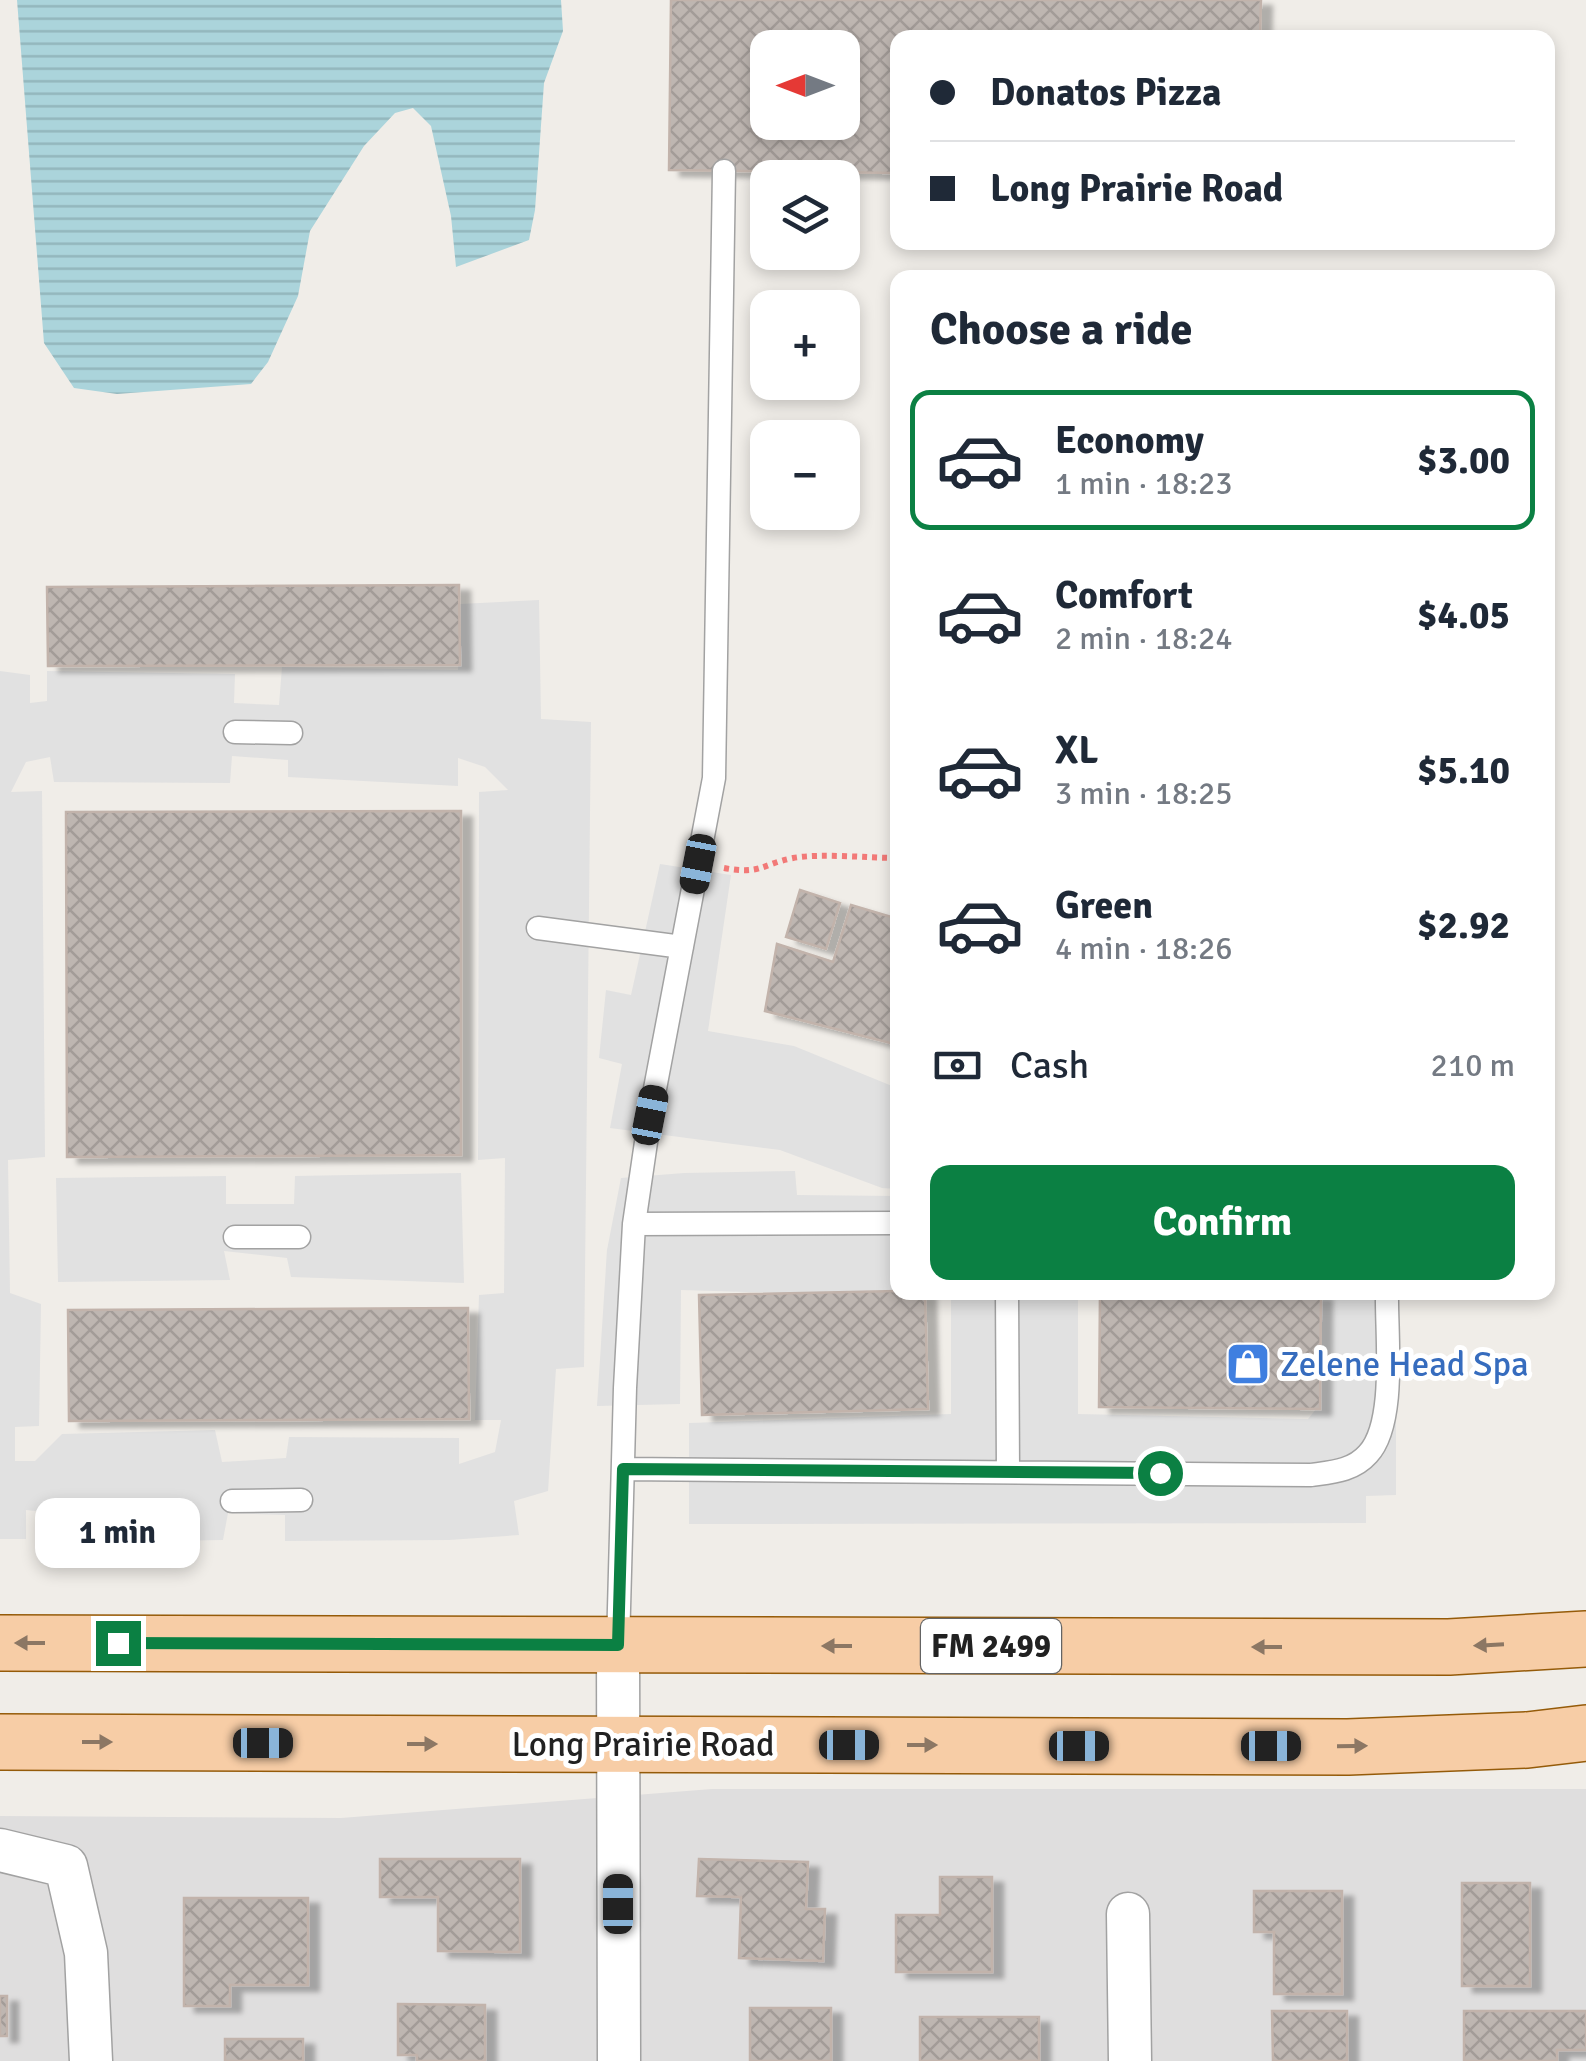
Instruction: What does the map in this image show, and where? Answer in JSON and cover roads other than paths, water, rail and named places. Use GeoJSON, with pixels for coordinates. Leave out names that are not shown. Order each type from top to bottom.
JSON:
{"type":"FeatureCollection","features":[{"type":"Feature","properties":{"kind":"main road","name":"FM 2499"},"geometry":{"type":"LineString","coordinates":[[0,1643],[1448,1647],[1586,1639]]}},
{"type":"Feature","properties":{"kind":"main road","name":"Long Prairie Road"},"geometry":{"type":"LineString","coordinates":[[0,1742],[1348,1747],[1526,1740],[1586,1733]]}},
{"type":"Feature","properties":{"kind":"street"},"geometry":{"type":"LineString","coordinates":[[618,1645],[619,2061]]}},
{"type":"Feature","properties":{"kind":"street"},"geometry":{"type":"LineString","coordinates":[[0,1850],[66,1866],[86,1954],[92,2061]]}},
{"type":"Feature","properties":{"kind":"street"},"geometry":{"type":"LineString","coordinates":[[1128,1914],[1130,2061]]}},
{"type":"Feature","properties":{"kind":"lane"},"geometry":{"type":"LineString","coordinates":[[618,1645],[634,1224],[650,1115],[714,778],[724,171]]}},
{"type":"Feature","properties":{"kind":"lane"},"geometry":{"type":"LineString","coordinates":[[236,732],[291,734]]}},
{"type":"Feature","properties":{"kind":"lane"},"geometry":{"type":"LineString","coordinates":[[538,928],[682,946]]}},
{"type":"Feature","properties":{"kind":"lane"},"geometry":{"type":"LineString","coordinates":[[634,1224],[890,1222]]}},
{"type":"Feature","properties":{"kind":"lane"},"geometry":{"type":"LineString","coordinates":[[235,1236],[299,1236]]}},
{"type":"Feature","properties":{"kind":"lane"},"geometry":{"type":"LineString","coordinates":[[1007,1300],[1008,1472]]}},
{"type":"Feature","properties":{"kind":"lane"},"geometry":{"type":"LineString","coordinates":[[623,1469],[1311,1475],[1346,1470],[1370,1453],[1386,1418],[1387,1300]]}},
{"type":"Feature","properties":{"kind":"lane"},"geometry":{"type":"LineString","coordinates":[[232,1501],[302,1500]]}},
{"type":"Feature","properties":{"kind":"water"},"geometry":{"type":"Polygon","coordinates":[[[17,0],[561,0],[563,31],[544,83],[535,210],[529,240],[456,267],[451,216],[431,126],[413,108],[395,113],[364,146],[310,231],[298,296],[268,362],[251,384],[117,394],[74,388],[44,343],[17,0]]]}},
{"type":"Feature","properties":{"kind":"place","name":"Zelene Head Spa"},"geometry":{"type":"Point","coordinates":[1248,1364]}}]}
